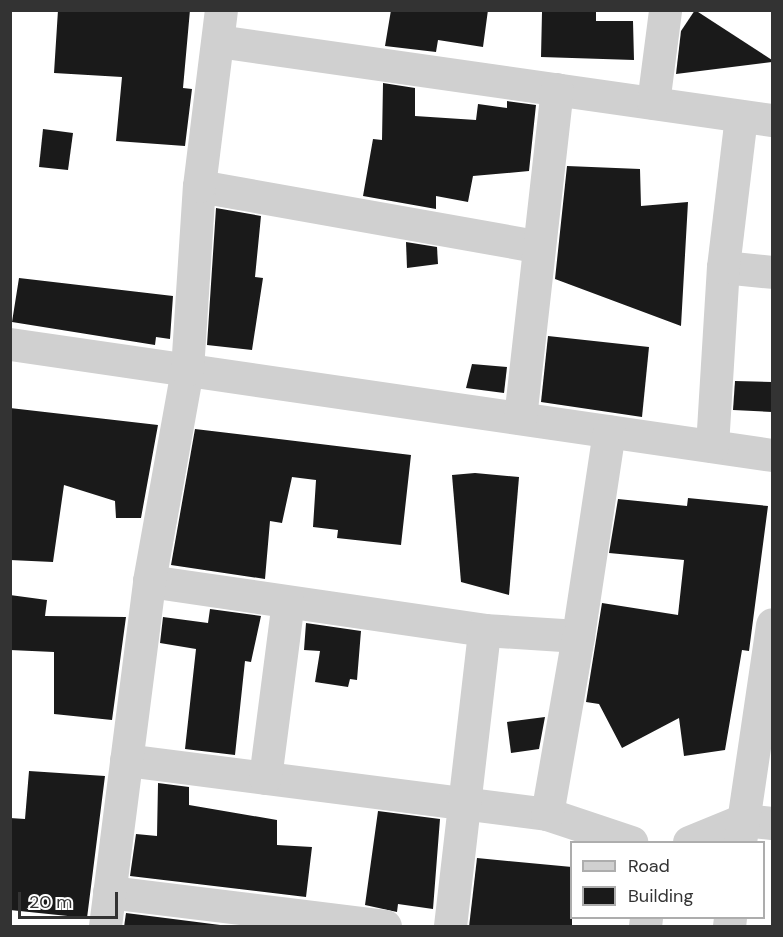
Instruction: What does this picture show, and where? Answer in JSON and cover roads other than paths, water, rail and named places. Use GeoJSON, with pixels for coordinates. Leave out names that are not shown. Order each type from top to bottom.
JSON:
{"type":"FeatureCollection","features":[{"type":"Feature","properties":{"kind":"street"},"geometry":{"type":"LineString","coordinates":[[653,103],[665,10]]}},
{"type":"Feature","properties":{"kind":"street"},"geometry":{"type":"LineString","coordinates":[[105,927],[148,581],[187,370],[199,186],[220,26],[557,89],[757,118],[723,267],[712,446]]}},
{"type":"Feature","properties":{"kind":"street"},"geometry":{"type":"LineString","coordinates":[[520,418],[537,246],[557,89]]}},
{"type":"Feature","properties":{"kind":"street"},"geometry":{"type":"LineString","coordinates":[[199,186],[537,246]]}},
{"type":"Feature","properties":{"kind":"street"},"geometry":{"type":"LineString","coordinates":[[723,267],[772,272]]}},
{"type":"Feature","properties":{"kind":"street"},"geometry":{"type":"LineString","coordinates":[[10,344],[772,455]]}},
{"type":"Feature","properties":{"kind":"street"},"geometry":{"type":"LineString","coordinates":[[547,814],[578,636],[609,431]]}},
{"type":"Feature","properties":{"kind":"street"},"geometry":{"type":"LineString","coordinates":[[148,581],[484,630],[578,636]]}},
{"type":"Feature","properties":{"kind":"street"},"geometry":{"type":"LineString","coordinates":[[265,778],[288,602]]}},
{"type":"Feature","properties":{"kind":"street"},"geometry":{"type":"LineString","coordinates":[[697,841],[752,828],[772,624]]}},
{"type":"Feature","properties":{"kind":"street"},"geometry":{"type":"LineString","coordinates":[[450,927],[484,630]]}},
{"type":"Feature","properties":{"kind":"street"},"geometry":{"type":"LineString","coordinates":[[126,760],[464,806],[547,814],[625,841]]}},
{"type":"Feature","properties":{"kind":"street"},"geometry":{"type":"LineString","coordinates":[[109,892],[385,927]]}}]}
